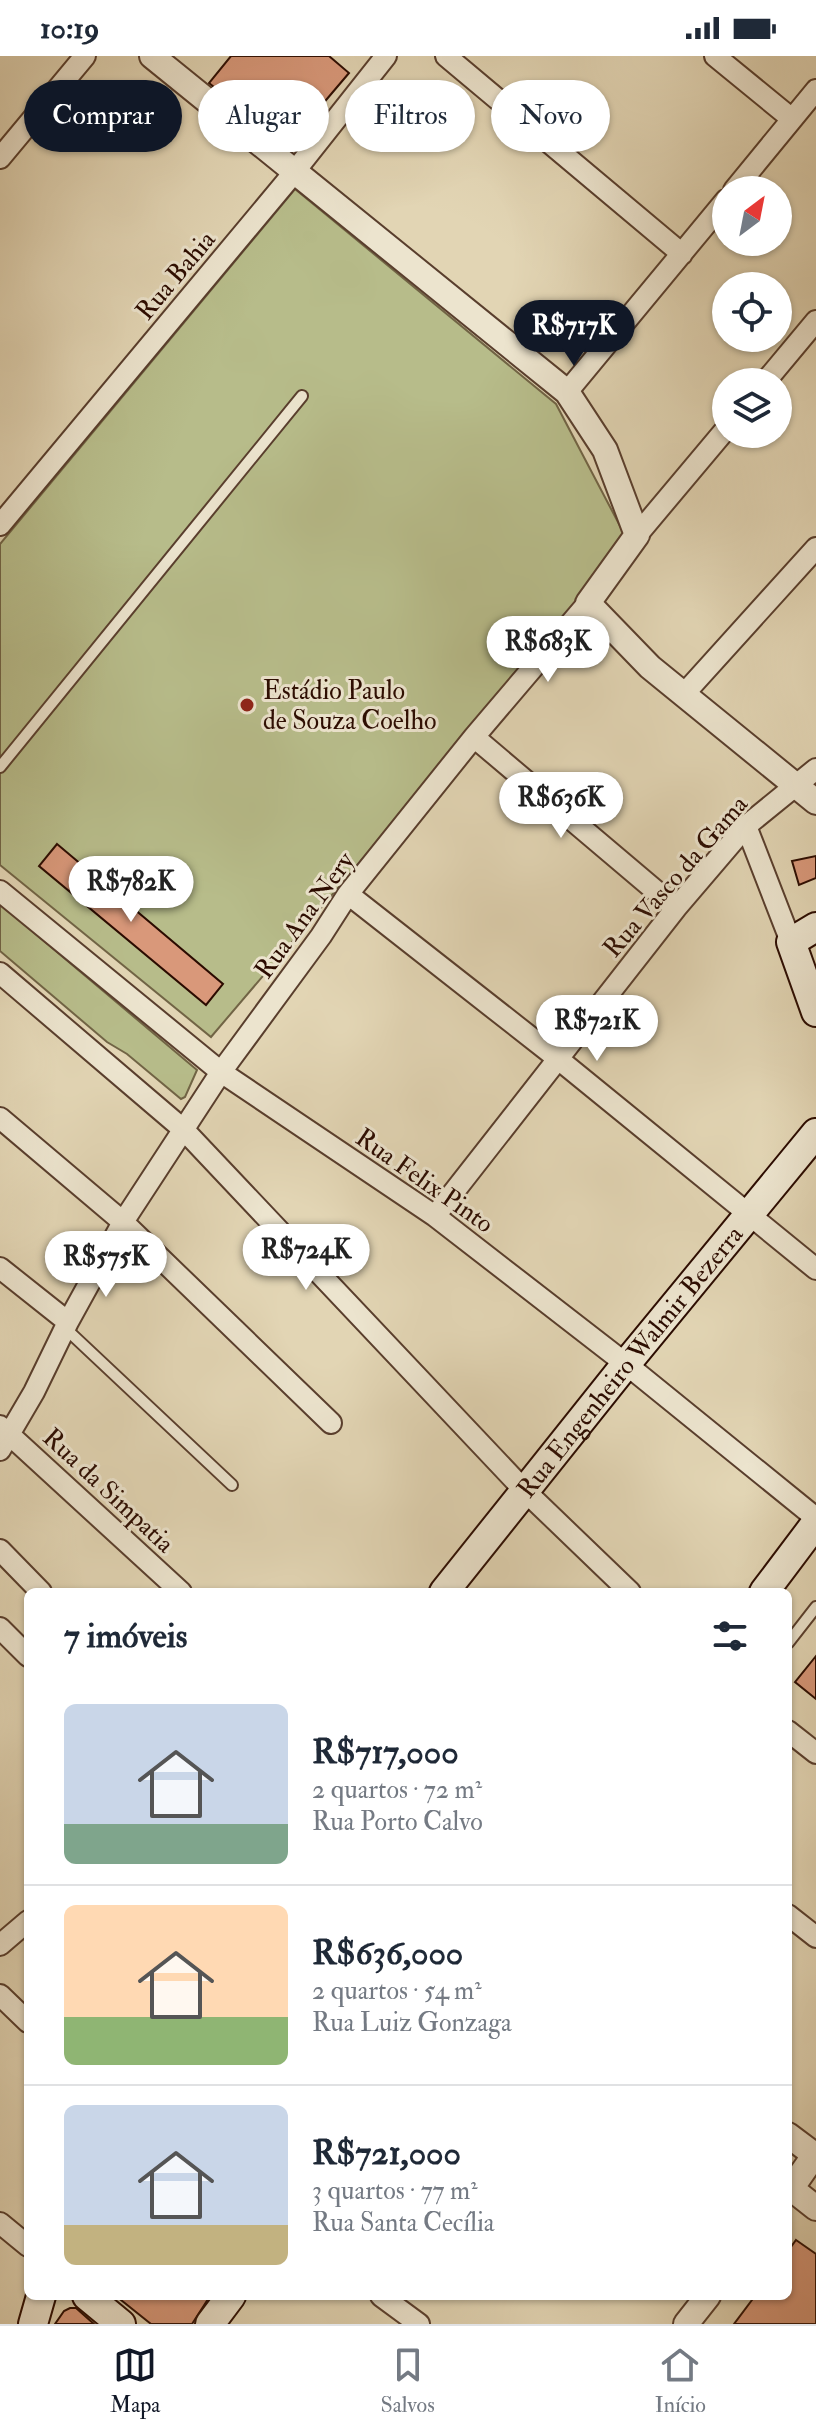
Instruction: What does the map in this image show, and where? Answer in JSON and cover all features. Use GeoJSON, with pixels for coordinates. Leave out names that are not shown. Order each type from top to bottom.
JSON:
{"type":"FeatureCollection","features":[{"type":"Feature","properties":{"kind":"main road"},"geometry":{"type":"LineString","coordinates":[[816,927],[791,942],[816,1012]]}},
{"type":"Feature","properties":{"kind":"main road","name":"Rua Engenheiro Walmir Bezerra"},"geometry":{"type":"LineString","coordinates":[[447,1588],[816,1133]]}},
{"type":"Feature","properties":{"kind":"main road"},"geometry":{"type":"LineString","coordinates":[[767,1588],[816,1521]]}},
{"type":"Feature","properties":{"kind":"main road"},"geometry":{"type":"LineString","coordinates":[[33,2324],[40,2300]]}},
{"type":"Feature","properties":{"kind":"main road"},"geometry":{"type":"LineString","coordinates":[[92,2300],[121,2324]]}},
{"type":"Feature","properties":{"kind":"main road"},"geometry":{"type":"LineString","coordinates":[[210,2324],[228,2300]]}},
{"type":"Feature","properties":{"kind":"street"},"geometry":{"type":"LineString","coordinates":[[0,158],[85,56]]}},
{"type":"Feature","properties":{"kind":"street"},"geometry":{"type":"LineString","coordinates":[[152,56],[567,392],[605,450],[637,535]]}},
{"type":"Feature","properties":{"kind":"street","name":"Rua Bahia"},"geometry":{"type":"LineString","coordinates":[[0,525],[295,172],[386,56]]}},
{"type":"Feature","properties":{"kind":"street"},"geometry":{"type":"LineString","coordinates":[[446,56],[682,254]]}},
{"type":"Feature","properties":{"kind":"street"},"geometry":{"type":"LineString","coordinates":[[715,56],[792,119]]}},
{"type":"Feature","properties":{"kind":"street"},"geometry":{"type":"LineString","coordinates":[[745,176],[816,90]]}},
{"type":"Feature","properties":{"kind":"street"},"geometry":{"type":"LineString","coordinates":[[567,392],[712,217]]}},
{"type":"Feature","properties":{"kind":"street"},"geometry":{"type":"LineString","coordinates":[[777,368],[816,321]]}},
{"type":"Feature","properties":{"kind":"street"},"geometry":{"type":"LineString","coordinates":[[712,446],[637,535],[588,603],[650,667],[816,802]]}},
{"type":"Feature","properties":{"kind":"street"},"geometry":{"type":"LineString","coordinates":[[684,694],[816,548]]}},
{"type":"Feature","properties":{"kind":"street","name":"Rua Ana Nery"},"geometry":{"type":"LineString","coordinates":[[3,1437],[123,1222],[221,1072],[321,936],[348,894],[474,737],[588,603]]}},
{"type":"Feature","properties":{"kind":"street"},"geometry":{"type":"LineString","coordinates":[[474,737],[676,908]]}},
{"type":"Feature","properties":{"kind":"street","name":"Rua Vasco da Gama"},"geometry":{"type":"LineString","coordinates":[[435,1216],[676,908],[746,826],[816,769]]}},
{"type":"Feature","properties":{"kind":"street"},"geometry":{"type":"LineString","coordinates":[[746,826],[791,942]]}},
{"type":"Feature","properties":{"kind":"street","name":"Rua Felix Pinto"},"geometry":{"type":"LineString","coordinates":[[0,891],[221,1072],[435,1216],[626,1364],[816,1521]]}},
{"type":"Feature","properties":{"kind":"street"},"geometry":{"type":"LineString","coordinates":[[348,894],[557,1058],[816,1269]]}},
{"type":"Feature","properties":{"kind":"street"},"geometry":{"type":"LineString","coordinates":[[0,973],[184,1130],[525,1491],[626,1588]]}},
{"type":"Feature","properties":{"kind":"street"},"geometry":{"type":"LineString","coordinates":[[0,1118],[123,1222],[331,1423]]}},
{"type":"Feature","properties":{"kind":"street"},"geometry":{"type":"LineString","coordinates":[[0,1268],[66,1325]]}},
{"type":"Feature","properties":{"kind":"street","name":"Rua da Simpatia"},"geometry":{"type":"LineString","coordinates":[[3,1437],[176,1588]]}},
{"type":"Feature","properties":{"kind":"street"},"geometry":{"type":"LineString","coordinates":[[0,1550],[37,1588]]}},
{"type":"Feature","properties":{"kind":"street"},"geometry":{"type":"LineString","coordinates":[[0,1628],[24,1652]]}},
{"type":"Feature","properties":{"kind":"street"},"geometry":{"type":"LineString","coordinates":[[792,1734],[816,1753]]}},
{"type":"Feature","properties":{"kind":"street"},"geometry":{"type":"LineString","coordinates":[[792,1918],[816,1937]]}},
{"type":"Feature","properties":{"kind":"street"},"geometry":{"type":"LineString","coordinates":[[0,1945],[24,1924]]}},
{"type":"Feature","properties":{"kind":"street"},"geometry":{"type":"LineString","coordinates":[[0,1995],[24,2018]]}},
{"type":"Feature","properties":{"kind":"street"},"geometry":{"type":"LineString","coordinates":[[792,2138],[815,2155],[792,2185]]}},
{"type":"Feature","properties":{"kind":"street"},"geometry":{"type":"LineString","coordinates":[[792,2191],[816,2208]]}},
{"type":"Feature","properties":{"kind":"street"},"geometry":{"type":"LineString","coordinates":[[0,2223],[24,2243]]}},
{"type":"Feature","properties":{"kind":"street"},"geometry":{"type":"LineString","coordinates":[[386,2300],[419,2324]]}},
{"type":"Feature","properties":{"kind":"street"},"geometry":{"type":"LineString","coordinates":[[686,2324],[705,2300]]}},
{"type":"Feature","properties":{"kind":"lane"},"geometry":{"type":"LineString","coordinates":[[0,767],[302,396]]}},
{"type":"Feature","properties":{"kind":"lane"},"geometry":{"type":"LineString","coordinates":[[66,1325],[232,1485]]}},
{"type":"Feature","properties":{"kind":"lane"},"geometry":{"type":"LineString","coordinates":[[792,1638],[816,1607]]}},
{"type":"Feature","properties":{"kind":"green space","name":"Estádio Paulo de Souza Coelho"},"geometry":{"type":"Polygon","coordinates":[[[295,189],[556,404],[630,545],[211,1037],[0,865],[0,544],[295,189]]]}},
{"type":"Feature","properties":{"kind":"green space"},"geometry":{"type":"Polygon","coordinates":[[[0,904],[197,1070],[185,1097],[181,1099],[127,1054],[107,1042],[0,951],[0,904]]]}},
{"type":"Feature","properties":{"kind":"building"},"geometry":{"type":"Polygon","coordinates":[[[231,56],[329,56],[349,73],[329,97],[329,80],[211,80],[231,56]]]}},
{"type":"Feature","properties":{"kind":"building"},"geometry":{"type":"Polygon","coordinates":[[[57,844],[223,984],[206,1005],[39,866],[57,844]]]}},
{"type":"Feature","properties":{"kind":"building"},"geometry":{"type":"Polygon","coordinates":[[[816,856],[816,878],[799,885],[792,861],[816,856]]]}},
{"type":"Feature","properties":{"kind":"building"},"geometry":{"type":"Polygon","coordinates":[[[816,1656],[816,1699],[795,1682],[816,1656]]]}},
{"type":"Feature","properties":{"kind":"building"},"geometry":{"type":"Polygon","coordinates":[[[796,2240],[816,2254],[816,2324],[734,2324],[752,2300],[792,2300],[792,2246],[796,2240]]]}},
{"type":"Feature","properties":{"kind":"building"},"geometry":{"type":"Polygon","coordinates":[[[121,2300],[207,2300],[192,2324],[151,2324],[121,2300]]]}},
{"type":"Feature","properties":{"kind":"building"},"geometry":{"type":"Polygon","coordinates":[[[70,2308],[76,2308],[94,2324],[55,2324],[70,2308]]]}},
{"type":"Feature","properties":{"kind":"place","name":"Estádio Paulo de Souza Coelho"},"geometry":{"type":"Point","coordinates":[247,705]}}]}
